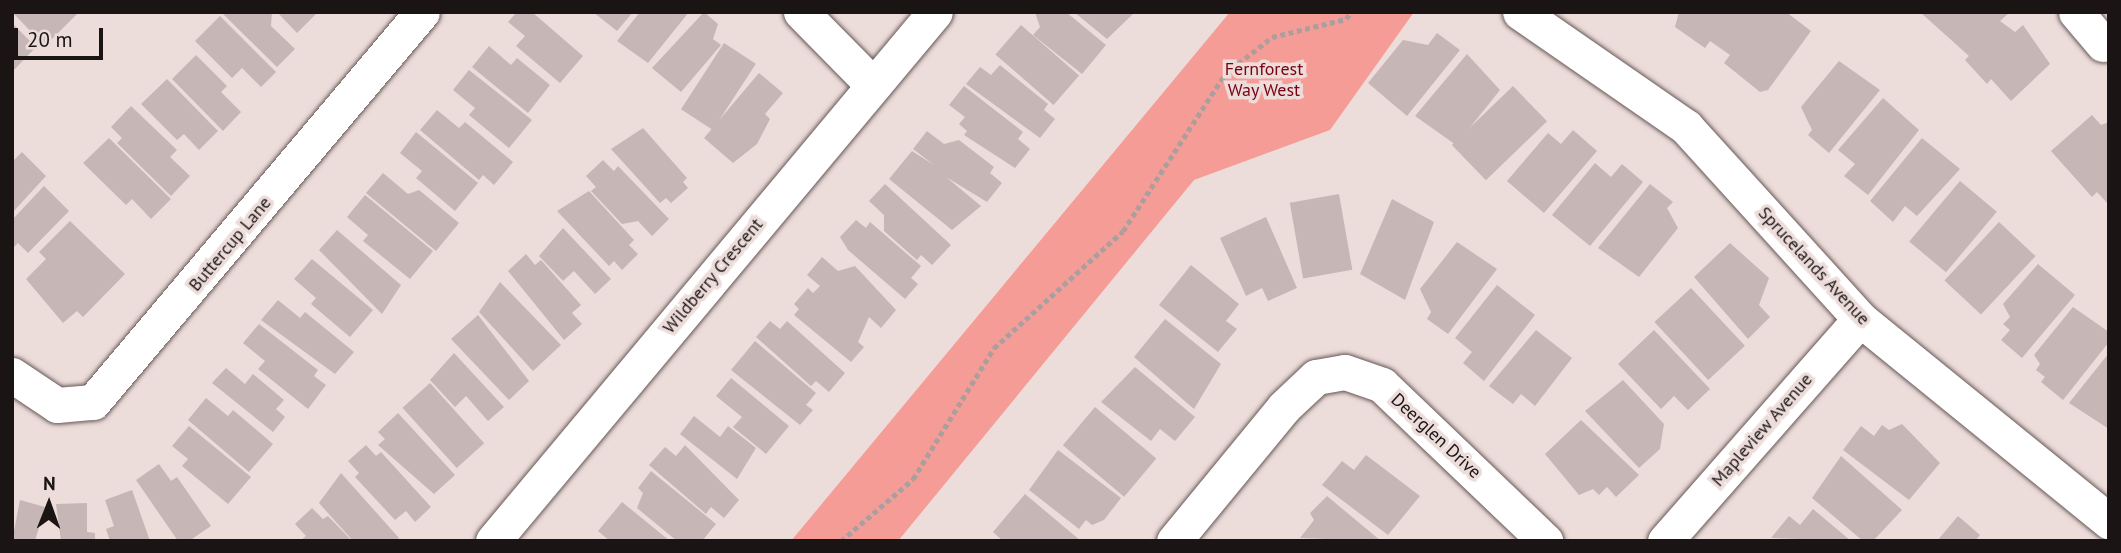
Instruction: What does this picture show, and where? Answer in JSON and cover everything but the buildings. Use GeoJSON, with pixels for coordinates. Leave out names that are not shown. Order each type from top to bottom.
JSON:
{"type":"FeatureCollection","features":[{"type":"Feature","properties":{"kind":"street","name":"Buttercup Lane"},"geometry":{"type":"LineString","coordinates":[[12,375],[57,405],[93,402],[422,12]]}},
{"type":"Feature","properties":{"kind":"street"},"geometry":{"type":"LineString","coordinates":[[801,12],[873,85]]}},
{"type":"Feature","properties":{"kind":"street","name":"Wildberry Crescent"},"geometry":{"type":"LineString","coordinates":[[493,541],[935,12]]}},
{"type":"Feature","properties":{"kind":"street"},"geometry":{"type":"LineString","coordinates":[[2076,12],[2103,44]]}},
{"type":"Feature","properties":{"kind":"street","name":"Sprucelands Avenue"},"geometry":{"type":"LineString","coordinates":[[1542,18],[1686,127],[1860,319],[2109,521]]}},
{"type":"Feature","properties":{"kind":"street","name":"Mapleview Avenue"},"geometry":{"type":"LineString","coordinates":[[1665,541],[1860,319]]}},
{"type":"Feature","properties":{"kind":"street","name":"Deerglen Drive"},"geometry":{"type":"LineString","coordinates":[[1174,541],[1284,407],[1316,377],[1345,372],[1382,385],[1545,541]]}},
{"type":"Feature","properties":{"kind":"path"},"geometry":{"type":"LineString","coordinates":[[841,541],[913,479],[994,348],[1123,231],[1225,74],[1272,37],[1346,19],[1350,12]]}},
{"type":"Feature","properties":{"kind":"green space","name":"Fernforest Way West"},"geometry":{"type":"Polygon","coordinates":[[[1230,12],[1414,12],[1330,130],[1194,180],[898,541],[791,541],[1230,12]]]}}]}
